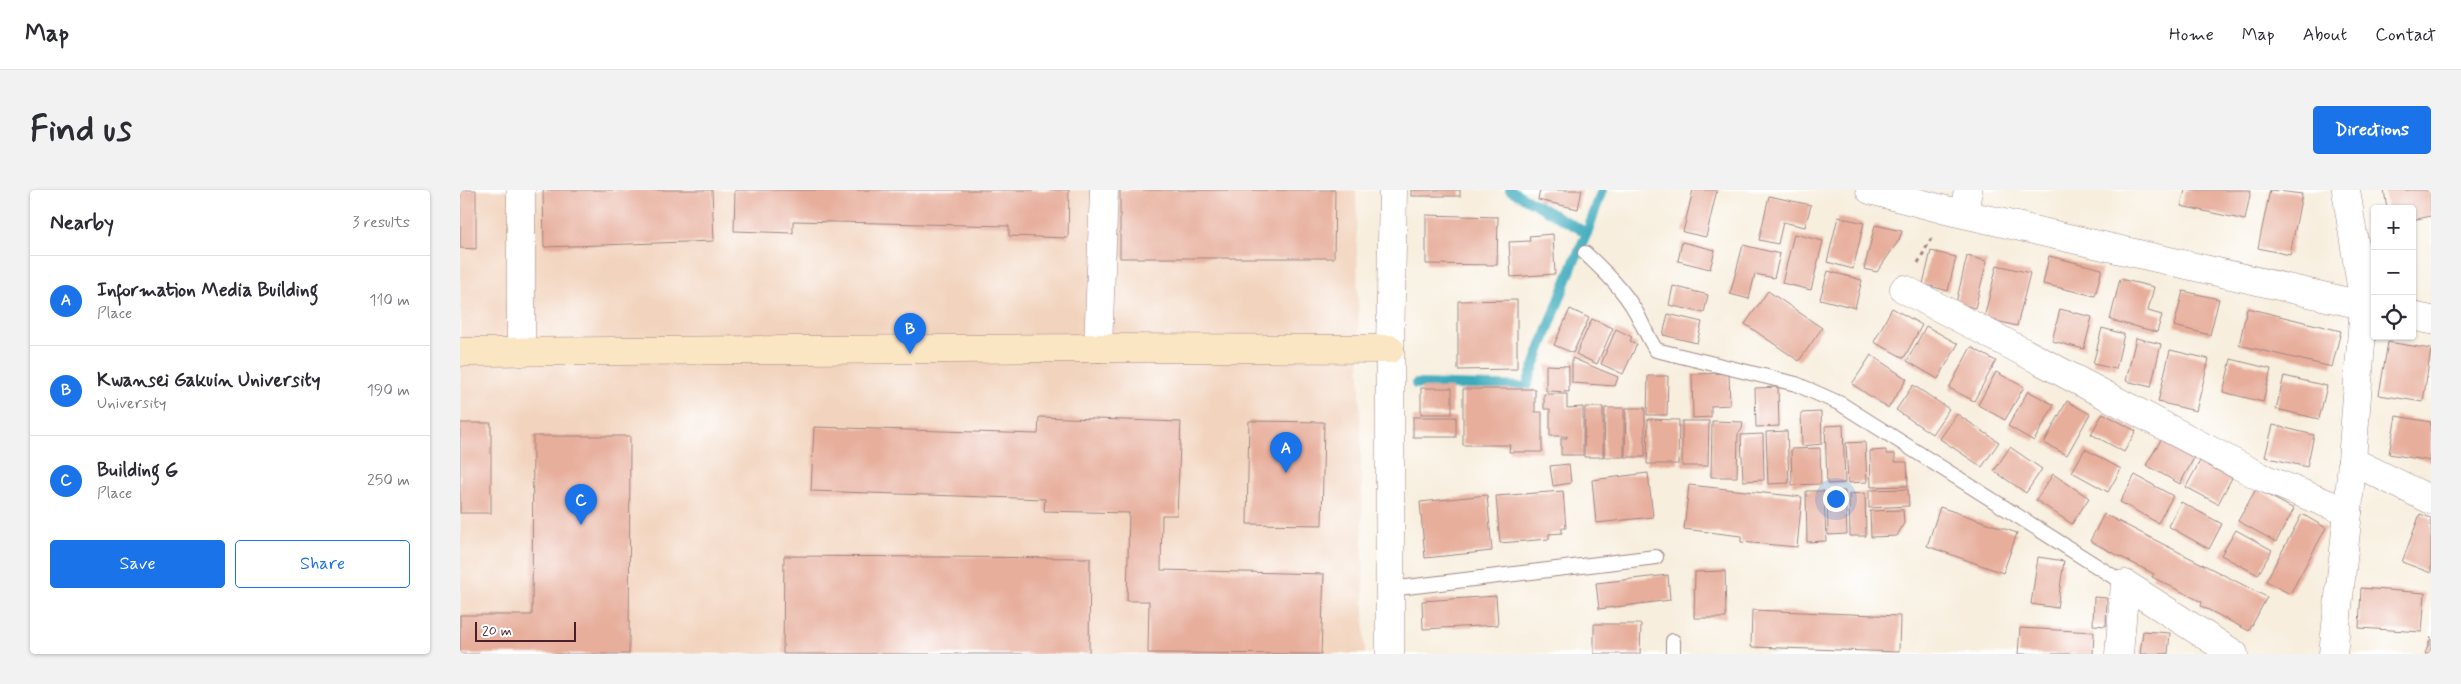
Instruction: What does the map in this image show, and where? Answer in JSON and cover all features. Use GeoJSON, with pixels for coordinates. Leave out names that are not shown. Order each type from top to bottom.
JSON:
{"type":"FeatureCollection","features":[{"type":"Feature","properties":{"kind":"street"},"geometry":{"type":"LineString","coordinates":[[521,190],[521,352]]}},
{"type":"Feature","properties":{"kind":"street"},"geometry":{"type":"LineString","coordinates":[[1098,348],[1104,190]]}},
{"type":"Feature","properties":{"kind":"street"},"geometry":{"type":"LineString","coordinates":[[1390,654],[1390,350],[1394,190]]}},
{"type":"Feature","properties":{"kind":"street"},"geometry":{"type":"LineString","coordinates":[[1870,190],[1960,204],[2370,306]]}},
{"type":"Feature","properties":{"kind":"street"},"geometry":{"type":"LineString","coordinates":[[2333,654],[2352,461],[2370,306],[2346,190]]}},
{"type":"Feature","properties":{"kind":"street"},"geometry":{"type":"LineString","coordinates":[[1904,289],[2261,476],[2348,512]]}},
{"type":"Feature","properties":{"kind":"street"},"geometry":{"type":"LineString","coordinates":[[2416,317],[2431,320]]}},
{"type":"Feature","properties":{"kind":"street"},"geometry":{"type":"LineString","coordinates":[[460,352],[1098,348],[1390,350]]}},
{"type":"Feature","properties":{"kind":"street"},"geometry":{"type":"LineString","coordinates":[[2352,461],[2431,500]]}},
{"type":"Feature","properties":{"kind":"street"},"geometry":{"type":"LineString","coordinates":[[2119,654],[2125,584],[2234,654]]}},
{"type":"Feature","properties":{"kind":"lane"},"geometry":{"type":"LineString","coordinates":[[1585,253],[1614,280],[1636,312],[1644,332],[1656,350],[1796,384],[1841,404],[2125,584]]}},
{"type":"Feature","properties":{"kind":"lane"},"geometry":{"type":"LineString","coordinates":[[1390,589],[1656,557]]}},
{"type":"Feature","properties":{"kind":"path"},"geometry":{"type":"LineString","coordinates":[[1904,289],[1960,204]]}},
{"type":"Feature","properties":{"kind":"shaded area"},"geometry":{"type":"Polygon","coordinates":[[[460,190],[1356,190],[1365,654],[460,654],[460,190]]]}},
{"type":"Feature","properties":{"kind":"building"},"geometry":{"type":"Polygon","coordinates":[[[460,190],[476,190],[476,249],[460,248],[460,190]]]}},
{"type":"Feature","properties":{"kind":"building"},"geometry":{"type":"Polygon","coordinates":[[[543,190],[712,190],[714,241],[544,247],[543,190]]]}},
{"type":"Feature","properties":{"kind":"building"},"geometry":{"type":"Polygon","coordinates":[[[735,190],[1069,190],[1068,238],[1009,236],[1009,226],[793,221],[793,233],[734,231],[735,190]]]}},
{"type":"Feature","properties":{"kind":"building"},"geometry":{"type":"Polygon","coordinates":[[[1120,190],[1335,190],[1334,258],[1120,258],[1120,190]]]}},
{"type":"Feature","properties":{"kind":"building"},"geometry":{"type":"Polygon","coordinates":[[[1411,190],[1460,190],[1460,196],[1411,196],[1411,190]]]}},
{"type":"Feature","properties":{"kind":"building"},"geometry":{"type":"Polygon","coordinates":[[[1540,190],[1582,190],[1578,209],[1538,200],[1540,190]]]}},
{"type":"Feature","properties":{"kind":"building"},"geometry":{"type":"Polygon","coordinates":[[[1693,190],[1717,190],[1706,237],[1683,232],[1693,190]]]}},
{"type":"Feature","properties":{"kind":"building"},"geometry":{"type":"Polygon","coordinates":[[[2185,190],[2251,190],[2245,220],[2181,206],[2185,190]]]}},
{"type":"Feature","properties":{"kind":"building"},"geometry":{"type":"Polygon","coordinates":[[[2270,190],[2302,194],[2290,255],[2258,248],[2270,190]]]}},
{"type":"Feature","properties":{"kind":"building"},"geometry":{"type":"Polygon","coordinates":[[[2384,190],[2431,190],[2431,216],[2416,219],[2416,205],[2386,205],[2384,190]]]}},
{"type":"Feature","properties":{"kind":"building"},"geometry":{"type":"Polygon","coordinates":[[[1769,196],[1811,205],[1805,227],[1783,222],[1778,244],[1759,240],[1769,196]]]}},
{"type":"Feature","properties":{"kind":"building"},"geometry":{"type":"Polygon","coordinates":[[[1426,215],[1498,217],[1497,265],[1426,264],[1426,215]]]}},
{"type":"Feature","properties":{"kind":"building"},"geometry":{"type":"Polygon","coordinates":[[[1838,217],[1864,223],[1853,269],[1827,262],[1838,217]]]}},
{"type":"Feature","properties":{"kind":"building"},"geometry":{"type":"Polygon","coordinates":[[[1875,225],[1902,231],[1899,240],[1877,272],[1864,269],[1875,225]]]}},
{"type":"Feature","properties":{"kind":"building"},"geometry":{"type":"Polygon","coordinates":[[[1553,234],[1555,274],[1511,277],[1509,242],[1530,241],[1529,236],[1553,234]]]}},
{"type":"Feature","properties":{"kind":"building"},"geometry":{"type":"Polygon","coordinates":[[[1794,234],[1823,241],[1811,290],[1782,283],[1794,234]]]}},
{"type":"Feature","properties":{"kind":"building"},"geometry":{"type":"Polygon","coordinates":[[[1682,242],[1715,250],[1710,269],[1678,261],[1682,242]]]}},
{"type":"Feature","properties":{"kind":"building"},"geometry":{"type":"Polygon","coordinates":[[[1743,245],[1780,254],[1774,278],[1755,274],[1749,299],[1730,294],[1743,245]]]}},
{"type":"Feature","properties":{"kind":"building"},"geometry":{"type":"Polygon","coordinates":[[[1931,251],[1956,257],[1948,291],[1923,284],[1931,251]]]}},
{"type":"Feature","properties":{"kind":"building"},"geometry":{"type":"Polygon","coordinates":[[[1967,256],[1987,261],[1975,308],[1956,303],[1967,256]]]}},
{"type":"Feature","properties":{"kind":"building"},"geometry":{"type":"Polygon","coordinates":[[[2049,256],[2102,269],[2095,296],[2043,284],[2049,256]]]}},
{"type":"Feature","properties":{"kind":"building"},"geometry":{"type":"Polygon","coordinates":[[[1997,265],[2030,273],[2017,326],[1984,318],[1997,265]]]}},
{"type":"Feature","properties":{"kind":"building"},"geometry":{"type":"Polygon","coordinates":[[[1828,271],[1862,280],[1855,308],[1820,299],[1828,271]]]}},
{"type":"Feature","properties":{"kind":"building"},"geometry":{"type":"Polygon","coordinates":[[[2120,279],[2154,287],[2148,311],[2162,315],[2157,332],[2110,320],[2120,279]]]}},
{"type":"Feature","properties":{"kind":"building"},"geometry":{"type":"Polygon","coordinates":[[[1673,286],[1708,295],[1704,313],[1669,305],[1673,286]]]}},
{"type":"Feature","properties":{"kind":"building"},"geometry":{"type":"Polygon","coordinates":[[[1768,291],[1822,328],[1799,361],[1745,324],[1768,291]]]}},
{"type":"Feature","properties":{"kind":"building"},"geometry":{"type":"Polygon","coordinates":[[[2183,291],[2219,299],[2210,335],[2174,326],[2183,291]]]}},
{"type":"Feature","properties":{"kind":"building"},"geometry":{"type":"Polygon","coordinates":[[[1517,300],[1517,369],[1458,370],[1458,301],[1517,300]]]}},
{"type":"Feature","properties":{"kind":"building"},"geometry":{"type":"Polygon","coordinates":[[[1892,308],[1922,325],[1904,358],[1874,342],[1892,308]]]}},
{"type":"Feature","properties":{"kind":"building"},"geometry":{"type":"Polygon","coordinates":[[[2247,308],[2341,331],[2332,367],[2239,345],[2247,308]]]}},
{"type":"Feature","properties":{"kind":"building"},"geometry":{"type":"Polygon","coordinates":[[[1570,309],[1589,318],[1573,353],[1554,345],[1570,309]]]}},
{"type":"Feature","properties":{"kind":"building"},"geometry":{"type":"Polygon","coordinates":[[[2060,309],[2092,317],[2084,349],[2052,341],[2060,309]]]}},
{"type":"Feature","properties":{"kind":"building"},"geometry":{"type":"Polygon","coordinates":[[[1668,314],[1702,322],[1697,343],[1663,335],[1668,314]]]}},
{"type":"Feature","properties":{"kind":"building"},"geometry":{"type":"Polygon","coordinates":[[[1592,319],[1613,328],[1597,364],[1576,354],[1592,319]]]}},
{"type":"Feature","properties":{"kind":"building"},"geometry":{"type":"Polygon","coordinates":[[[1926,326],[1958,344],[1938,379],[1907,361],[1926,326]]]}},
{"type":"Feature","properties":{"kind":"building"},"geometry":{"type":"Polygon","coordinates":[[[2102,328],[2124,334],[2116,369],[2093,364],[2102,328]]]}},
{"type":"Feature","properties":{"kind":"building"},"geometry":{"type":"Polygon","coordinates":[[[1616,329],[1632,337],[1630,341],[1637,344],[1623,374],[1601,364],[1616,329]]]}},
{"type":"Feature","properties":{"kind":"building"},"geometry":{"type":"Polygon","coordinates":[[[2136,338],[2161,344],[2151,387],[2126,381],[2136,338]]]}},
{"type":"Feature","properties":{"kind":"building"},"geometry":{"type":"Polygon","coordinates":[[[2388,342],[2431,349],[2423,402],[2379,395],[2388,342]]]}},
{"type":"Feature","properties":{"kind":"building"},"geometry":{"type":"Polygon","coordinates":[[[1971,347],[1996,361],[1974,401],[1949,388],[1971,347]]]}},
{"type":"Feature","properties":{"kind":"building"},"geometry":{"type":"Polygon","coordinates":[[[2170,350],[2209,359],[2196,411],[2158,402],[2170,350]]]}},
{"type":"Feature","properties":{"kind":"building"},"geometry":{"type":"Polygon","coordinates":[[[1871,355],[1907,379],[1888,408],[1852,384],[1871,355]]]}},
{"type":"Feature","properties":{"kind":"building"},"geometry":{"type":"Polygon","coordinates":[[[1572,358],[1618,377],[1615,386],[1572,383],[1572,358]]]}},
{"type":"Feature","properties":{"kind":"building"},"geometry":{"type":"Polygon","coordinates":[[[2231,359],[2271,369],[2263,402],[2223,392],[2231,359]]]}},
{"type":"Feature","properties":{"kind":"building"},"geometry":{"type":"Polygon","coordinates":[[[1546,365],[1569,366],[1569,392],[1546,391],[1546,365]]]}},
{"type":"Feature","properties":{"kind":"building"},"geometry":{"type":"Polygon","coordinates":[[[1996,372],[2024,387],[2005,420],[1978,405],[1996,372]]]}},
{"type":"Feature","properties":{"kind":"building"},"geometry":{"type":"Polygon","coordinates":[[[1729,373],[1730,405],[1711,406],[1711,417],[1693,418],[1692,374],[1729,373]]]}},
{"type":"Feature","properties":{"kind":"building"},"geometry":{"type":"Polygon","coordinates":[[[1648,376],[1668,376],[1667,415],[1647,415],[1648,376]]]}},
{"type":"Feature","properties":{"kind":"building"},"geometry":{"type":"Polygon","coordinates":[[[2284,376],[2327,386],[2319,419],[2276,409],[2284,376]]]}},
{"type":"Feature","properties":{"kind":"building"},"geometry":{"type":"Polygon","coordinates":[[[1913,385],[1949,409],[1932,434],[1896,410],[1913,385]]]}},
{"type":"Feature","properties":{"kind":"building"},"geometry":{"type":"Polygon","coordinates":[[[1778,387],[1779,426],[1756,427],[1755,388],[1778,387]]]}},
{"type":"Feature","properties":{"kind":"building"},"geometry":{"type":"Polygon","coordinates":[[[1421,388],[1452,388],[1452,414],[1421,414],[1421,388]]]}},
{"type":"Feature","properties":{"kind":"building"},"geometry":{"type":"Polygon","coordinates":[[[1463,389],[1535,389],[1535,412],[1542,412],[1542,452],[1509,452],[1510,445],[1463,445],[1463,389]]]}},
{"type":"Feature","properties":{"kind":"building"},"geometry":{"type":"Polygon","coordinates":[[[2028,391],[2054,405],[2034,441],[2008,426],[2028,391]]]}},
{"type":"Feature","properties":{"kind":"building"},"geometry":{"type":"Polygon","coordinates":[[[1544,394],[1567,394],[1567,408],[1583,407],[1583,455],[1561,455],[1561,438],[1567,438],[1567,436],[1550,436],[1550,409],[1544,409],[1544,394]]]}},
{"type":"Feature","properties":{"kind":"building"},"geometry":{"type":"Polygon","coordinates":[[[2067,401],[2090,414],[2067,455],[2044,443],[2067,401]]]}},
{"type":"Feature","properties":{"kind":"building"},"geometry":{"type":"Polygon","coordinates":[[[1585,407],[1603,407],[1603,457],[1584,457],[1585,407]]]}},
{"type":"Feature","properties":{"kind":"building"},"geometry":{"type":"Polygon","coordinates":[[[1605,408],[1624,408],[1624,457],[1604,457],[1605,408]]]}},
{"type":"Feature","properties":{"kind":"building"},"geometry":{"type":"Polygon","coordinates":[[[1626,408],[1645,408],[1645,457],[1625,457],[1626,408]]]}},
{"type":"Feature","properties":{"kind":"building"},"geometry":{"type":"Polygon","coordinates":[[[1821,412],[1822,444],[1802,446],[1801,413],[1821,412]]]}},
{"type":"Feature","properties":{"kind":"building"},"geometry":{"type":"Polygon","coordinates":[[[2103,413],[2136,431],[2124,452],[2091,434],[2103,413]]]}},
{"type":"Feature","properties":{"kind":"building"},"geometry":{"type":"Polygon","coordinates":[[[1957,414],[1999,442],[1982,467],[1940,439],[1957,414]]]}},
{"type":"Feature","properties":{"kind":"building"},"geometry":{"type":"Polygon","coordinates":[[[2396,416],[2431,422],[2431,461],[2389,454],[2396,416]]]}},
{"type":"Feature","properties":{"kind":"building"},"geometry":{"type":"Polygon","coordinates":[[[1039,417],[1181,422],[1177,515],[1162,515],[1161,570],[1324,574],[1321,654],[1148,653],[1149,601],[1127,601],[1129,513],[1044,511],[1045,499],[811,491],[814,427],[1038,434],[1039,417]]]}},
{"type":"Feature","properties":{"kind":"building"},"geometry":{"type":"Polygon","coordinates":[[[1413,417],[1456,417],[1456,437],[1413,437],[1413,417]]]}},
{"type":"Feature","properties":{"kind":"building"},"geometry":{"type":"Polygon","coordinates":[[[1648,419],[1679,420],[1678,464],[1647,464],[1648,419]]]}},
{"type":"Feature","properties":{"kind":"building"},"geometry":{"type":"Polygon","coordinates":[[[1249,421],[1324,422],[1322,525],[1247,524],[1249,421]]]}},
{"type":"Feature","properties":{"kind":"building"},"geometry":{"type":"Polygon","coordinates":[[[1682,421],[1709,421],[1708,466],[1682,466],[1682,421]]]}},
{"type":"Feature","properties":{"kind":"building"},"geometry":{"type":"Polygon","coordinates":[[[1712,421],[1743,422],[1742,429],[1738,434],[1737,477],[1711,477],[1712,421]]]}},
{"type":"Feature","properties":{"kind":"building"},"geometry":{"type":"Polygon","coordinates":[[[460,423],[491,423],[491,513],[460,513],[460,423]]]}},
{"type":"Feature","properties":{"kind":"building"},"geometry":{"type":"Polygon","coordinates":[[[1843,425],[1845,483],[1827,484],[1825,426],[1843,425]]]}},
{"type":"Feature","properties":{"kind":"building"},"geometry":{"type":"Polygon","coordinates":[[[2273,425],[2314,435],[2307,467],[2265,457],[2273,425]]]}},
{"type":"Feature","properties":{"kind":"building"},"geometry":{"type":"Polygon","coordinates":[[[1787,431],[1789,483],[1768,484],[1766,432],[1787,431]]]}},
{"type":"Feature","properties":{"kind":"building"},"geometry":{"type":"Polygon","coordinates":[[[1763,434],[1764,480],[1743,481],[1741,435],[1763,434]]]}},
{"type":"Feature","properties":{"kind":"building"},"geometry":{"type":"Polygon","coordinates":[[[533,436],[630,436],[629,654],[460,654],[460,615],[532,615],[533,436]]]}},
{"type":"Feature","properties":{"kind":"building"},"geometry":{"type":"Polygon","coordinates":[[[2161,440],[2194,458],[2180,484],[2146,465],[2161,440]]]}},
{"type":"Feature","properties":{"kind":"building"},"geometry":{"type":"Polygon","coordinates":[[[1865,442],[1867,482],[1848,483],[1846,443],[1865,442]]]}},
{"type":"Feature","properties":{"kind":"building"},"geometry":{"type":"Polygon","coordinates":[[[2010,447],[2042,469],[2026,493],[1994,471],[2010,447]]]}},
{"type":"Feature","properties":{"kind":"building"},"geometry":{"type":"Polygon","coordinates":[[[1820,448],[1821,484],[1792,485],[1791,449],[1820,448]]]}},
{"type":"Feature","properties":{"kind":"building"},"geometry":{"type":"Polygon","coordinates":[[[2085,449],[2121,469],[2108,492],[2072,472],[2085,449]]]}},
{"type":"Feature","properties":{"kind":"building"},"geometry":{"type":"Polygon","coordinates":[[[1886,450],[1886,454],[1895,454],[1895,462],[1907,462],[1908,486],[1871,487],[1870,451],[1886,450]]]}},
{"type":"Feature","properties":{"kind":"building"},"geometry":{"type":"Polygon","coordinates":[[[2200,461],[2232,478],[2218,504],[2186,487],[2200,461]]]}},
{"type":"Feature","properties":{"kind":"building"},"geometry":{"type":"Polygon","coordinates":[[[1569,464],[1571,483],[1553,486],[1550,466],[1569,464]]]}},
{"type":"Feature","properties":{"kind":"building"},"geometry":{"type":"Polygon","coordinates":[[[1648,473],[1653,517],[1596,523],[1592,480],[1648,473]]]}},
{"type":"Feature","properties":{"kind":"building"},"geometry":{"type":"Polygon","coordinates":[[[2053,474],[2089,498],[2072,524],[2036,500],[2053,474]]]}},
{"type":"Feature","properties":{"kind":"building"},"geometry":{"type":"Polygon","coordinates":[[[2135,475],[2173,496],[2158,523],[2120,502],[2135,475]]]}},
{"type":"Feature","properties":{"kind":"building"},"geometry":{"type":"Polygon","coordinates":[[[1689,485],[1802,497],[1797,547],[1741,542],[1741,536],[1684,529],[1689,485]]]}},
{"type":"Feature","properties":{"kind":"building"},"geometry":{"type":"Polygon","coordinates":[[[1908,489],[1909,506],[1869,508],[1869,490],[1908,489]]]}},
{"type":"Feature","properties":{"kind":"building"},"geometry":{"type":"Polygon","coordinates":[[[2256,489],[2294,509],[2276,542],[2238,521],[2256,489]]]}},
{"type":"Feature","properties":{"kind":"building"},"geometry":{"type":"Polygon","coordinates":[[[1563,491],[1566,528],[1562,528],[1562,533],[1549,534],[1549,539],[1500,543],[1496,496],[1563,491]]]}},
{"type":"Feature","properties":{"kind":"building"},"geometry":{"type":"Polygon","coordinates":[[[1806,491],[1824,491],[1826,541],[1807,542],[1806,491]]]}},
{"type":"Feature","properties":{"kind":"building"},"geometry":{"type":"Polygon","coordinates":[[[1827,491],[1845,491],[1847,534],[1828,535],[1827,491]]]}},
{"type":"Feature","properties":{"kind":"building"},"geometry":{"type":"Polygon","coordinates":[[[1865,493],[1866,536],[1850,536],[1849,494],[1865,493]]]}},
{"type":"Feature","properties":{"kind":"building"},"geometry":{"type":"Polygon","coordinates":[[[1487,495],[1492,551],[1425,558],[1420,502],[1487,495]]]}},
{"type":"Feature","properties":{"kind":"building"},"geometry":{"type":"Polygon","coordinates":[[[2181,502],[2222,524],[2209,549],[2168,526],[2181,502]]]}},
{"type":"Feature","properties":{"kind":"building"},"geometry":{"type":"Polygon","coordinates":[[[1940,507],[2017,533],[2003,573],[1927,546],[1940,507]]]}},
{"type":"Feature","properties":{"kind":"building"},"geometry":{"type":"Polygon","coordinates":[[[1903,510],[1904,523],[1897,536],[1871,537],[1870,511],[1903,510]]]}},
{"type":"Feature","properties":{"kind":"building"},"geometry":{"type":"Polygon","coordinates":[[[2104,514],[2267,597],[2249,631],[2201,606],[2202,602],[2152,577],[2154,574],[2090,541],[2104,514]]]}},
{"type":"Feature","properties":{"kind":"building"},"geometry":{"type":"Polygon","coordinates":[[[2302,514],[2326,528],[2290,594],[2266,581],[2302,514]]]}},
{"type":"Feature","properties":{"kind":"building"},"geometry":{"type":"Polygon","coordinates":[[[2420,514],[2431,518],[2431,573],[2402,562],[2420,514]]]}},
{"type":"Feature","properties":{"kind":"building"},"geometry":{"type":"Polygon","coordinates":[[[2236,530],[2272,550],[2258,575],[2221,555],[2236,530]]]}},
{"type":"Feature","properties":{"kind":"building"},"geometry":{"type":"Polygon","coordinates":[[[784,556],[1090,558],[1089,654],[783,654],[784,556]]]}},
{"type":"Feature","properties":{"kind":"building"},"geometry":{"type":"Polygon","coordinates":[[[2038,557],[2064,561],[2057,608],[2031,604],[2038,557]]]}},
{"type":"Feature","properties":{"kind":"building"},"geometry":{"type":"Polygon","coordinates":[[[1725,571],[1726,618],[1694,618],[1695,572],[1725,571]]]}},
{"type":"Feature","properties":{"kind":"building"},"geometry":{"type":"Polygon","coordinates":[[[1668,575],[1670,600],[1599,609],[1596,583],[1668,575]]]}},
{"type":"Feature","properties":{"kind":"building"},"geometry":{"type":"Polygon","coordinates":[[[2361,588],[2425,593],[2422,632],[2359,628],[2361,588]]]}},
{"type":"Feature","properties":{"kind":"building"},"geometry":{"type":"Polygon","coordinates":[[[1496,596],[1498,625],[1423,629],[1422,601],[1496,596]]]}},
{"type":"Feature","properties":{"kind":"building"},"geometry":{"type":"Polygon","coordinates":[[[2094,597],[2107,598],[2106,626],[2093,625],[2094,597]]]}},
{"type":"Feature","properties":{"kind":"building"},"geometry":{"type":"Polygon","coordinates":[[[1752,610],[1900,616],[1899,652],[1751,647],[1752,610]]]}},
{"type":"Feature","properties":{"kind":"building"},"geometry":{"type":"Polygon","coordinates":[[[1594,624],[1641,624],[1640,654],[1594,654],[1594,624]]]}},
{"type":"Feature","properties":{"kind":"building"},"geometry":{"type":"Polygon","coordinates":[[[2020,628],[2094,632],[2093,654],[2018,654],[2020,628]]]}},
{"type":"Feature","properties":{"kind":"building"},"geometry":{"type":"Polygon","coordinates":[[[2143,631],[2170,633],[2168,654],[2140,654],[2143,631]]]}},
{"type":"Feature","properties":{"kind":"building"},"geometry":{"type":"Polygon","coordinates":[[[2431,637],[2431,654],[2425,654],[2431,637]]]}},
{"type":"Feature","properties":{"kind":"waterway"},"geometry":{"type":"LineString","coordinates":[[1510,190],[1587,233],[1602,190]]}},
{"type":"Feature","properties":{"kind":"waterway"},"geometry":{"type":"LineString","coordinates":[[1416,384],[1526,387],[1573,264],[1587,233]]}},
{"type":"Feature","properties":{"kind":"place","name":"Kwansei Gakuin University"},"geometry":{"type":"Point","coordinates":[910,354]}},
{"type":"Feature","properties":{"kind":"place","name":"Information Media Building"},"geometry":{"type":"Point","coordinates":[1286,473]}},
{"type":"Feature","properties":{"kind":"place","name":"Building G"},"geometry":{"type":"Point","coordinates":[581,525]}}]}
